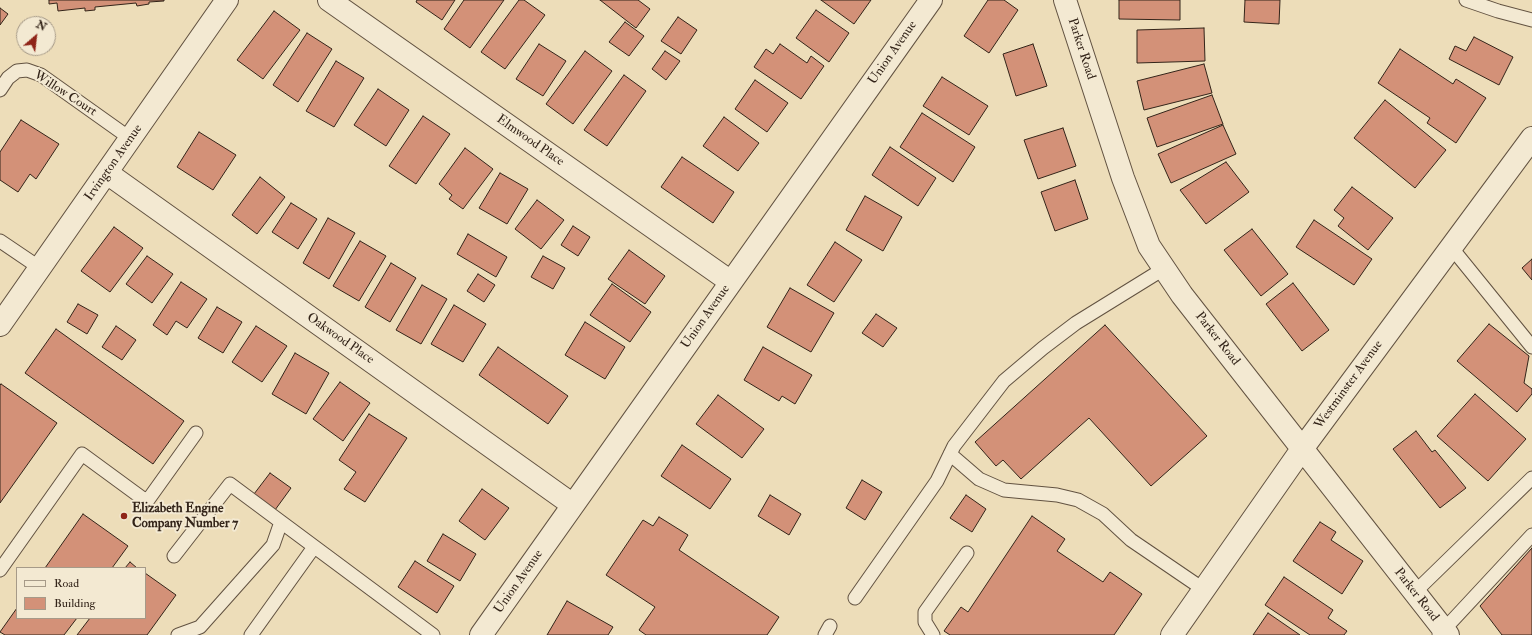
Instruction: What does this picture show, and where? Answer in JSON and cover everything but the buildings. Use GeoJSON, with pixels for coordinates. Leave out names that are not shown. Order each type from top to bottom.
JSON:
{"type":"FeatureCollection","features":[{"type":"Feature","properties":{"kind":"street","name":"Irvington Avenue"},"geometry":{"type":"LineString","coordinates":[[0,325],[227,0]]}},
{"type":"Feature","properties":{"kind":"street","name":"Elmwood Place"},"geometry":{"type":"LineString","coordinates":[[329,0],[731,282]]}},
{"type":"Feature","properties":{"kind":"street","name":"Union Avenue"},"geometry":{"type":"LineString","coordinates":[[481,635],[931,0]]}},
{"type":"Feature","properties":{"kind":"street","name":"Parker Road"},"geometry":{"type":"LineString","coordinates":[[1065,0],[1123,178],[1150,246],[1182,295],[1415,592],[1444,633]]}},
{"type":"Feature","properties":{"kind":"street","name":"Westminster Avenue"},"geometry":{"type":"LineString","coordinates":[[1172,635],[1302,449],[1532,138]]}},
{"type":"Feature","properties":{"kind":"street","name":"Oakwood Place"},"geometry":{"type":"LineString","coordinates":[[107,173],[573,505]]}},
{"type":"Feature","properties":{"kind":"lane"},"geometry":{"type":"LineString","coordinates":[[1466,0],[1498,11],[1532,20]]}},
{"type":"Feature","properties":{"kind":"lane","name":"Willow Court"},"geometry":{"type":"LineString","coordinates":[[0,90],[8,78],[17,71],[27,70],[41,75],[130,139]]}},
{"type":"Feature","properties":{"kind":"lane"},"geometry":{"type":"LineString","coordinates":[[0,241],[40,268]]}},
{"type":"Feature","properties":{"kind":"lane"},"geometry":{"type":"LineString","coordinates":[[1451,247],[1532,347]]}},
{"type":"Feature","properties":{"kind":"lane"},"geometry":{"type":"LineString","coordinates":[[855,598],[937,481],[954,446],[1004,381],[1043,348],[1076,323],[1165,268]]}},
{"type":"Feature","properties":{"kind":"lane"},"geometry":{"type":"LineString","coordinates":[[0,570],[82,454],[142,498],[148,500],[196,433]]}},
{"type":"Feature","properties":{"kind":"lane"},"geometry":{"type":"LineString","coordinates":[[950,454],[979,479],[1004,490],[1057,495],[1078,500],[1103,514],[1131,540],[1203,589]]}},
{"type":"Feature","properties":{"kind":"lane"},"geometry":{"type":"LineString","coordinates":[[1415,592],[1532,478]]}},
{"type":"Feature","properties":{"kind":"lane"},"geometry":{"type":"LineString","coordinates":[[174,556],[230,484],[433,635]]}},
{"type":"Feature","properties":{"kind":"lane"},"geometry":{"type":"LineString","coordinates":[[178,635],[194,633],[200,627],[273,545],[280,522]]}},
{"type":"Feature","properties":{"kind":"lane"},"geometry":{"type":"LineString","coordinates":[[1444,633],[1532,535]]}},
{"type":"Feature","properties":{"kind":"lane"},"geometry":{"type":"LineString","coordinates":[[251,635],[314,547]]}},
{"type":"Feature","properties":{"kind":"lane"},"geometry":{"type":"LineString","coordinates":[[933,635],[925,622],[925,612],[967,553]]}},
{"type":"Feature","properties":{"kind":"place","name":"Elizabeth Engine Company Number 7"},"geometry":{"type":"Point","coordinates":[124,516]}}]}
